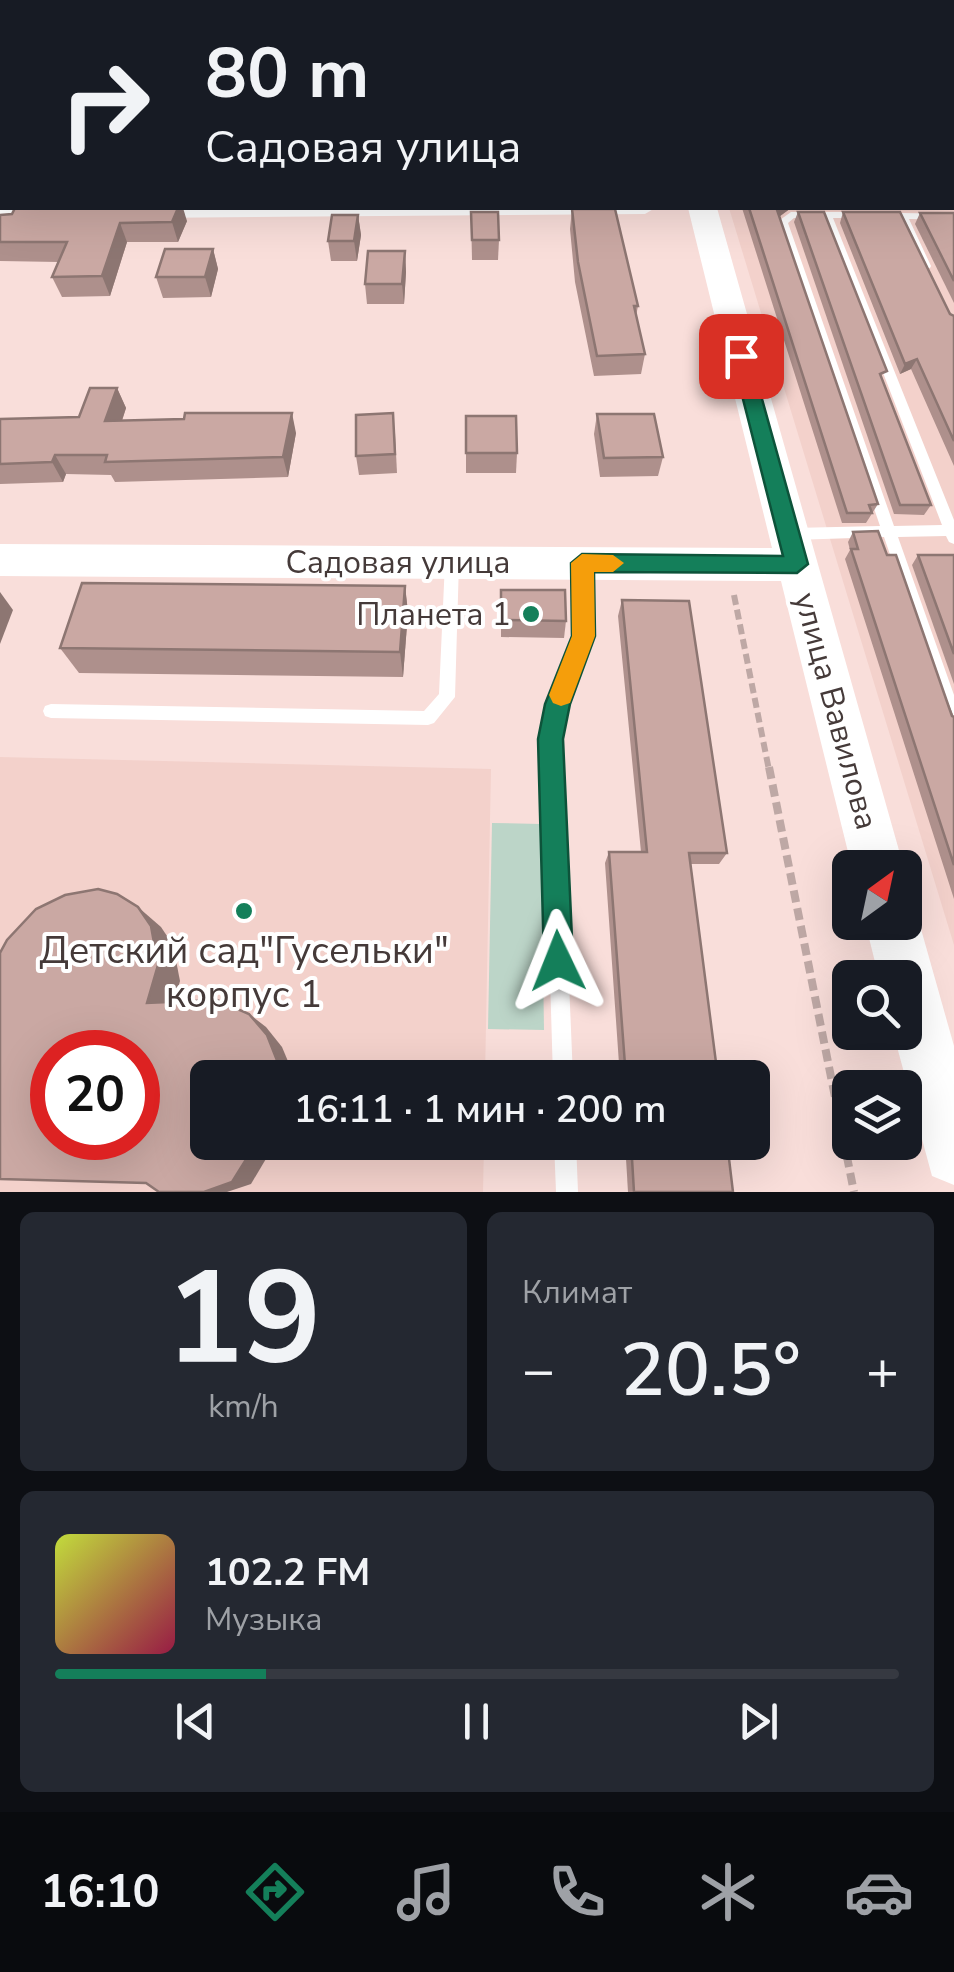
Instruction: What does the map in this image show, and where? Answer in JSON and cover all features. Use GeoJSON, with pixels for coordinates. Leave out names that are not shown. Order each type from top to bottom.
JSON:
{"type":"FeatureCollection","features":[{"type":"Feature","properties":{"kind":"street"},"geometry":{"type":"LineString","coordinates":[[118,212],[382,210]]}},
{"type":"Feature","properties":{"kind":"street","name":"улица Вавилова"},"geometry":{"type":"LineString","coordinates":[[703,210],[873,850]]}},
{"type":"Feature","properties":{"kind":"street"},"geometry":{"type":"LineString","coordinates":[[0,213],[78,213]]}},
{"type":"Feature","properties":{"kind":"street","name":"Садовая улица"},"geometry":{"type":"LineString","coordinates":[[0,560],[582,563],[793,550]]}},
{"type":"Feature","properties":{"kind":"street"},"geometry":{"type":"LineString","coordinates":[[897,940],[954,1154]]}},
{"type":"Feature","properties":{"kind":"lane"},"geometry":{"type":"LineString","coordinates":[[954,216],[791,214],[782,222],[954,718]]}},
{"type":"Feature","properties":{"kind":"lane"},"geometry":{"type":"LineString","coordinates":[[793,550],[888,533],[953,533],[827,215]]}},
{"type":"Feature","properties":{"kind":"lane"},"geometry":{"type":"LineString","coordinates":[[902,216],[937,288]]}},
{"type":"Feature","properties":{"kind":"lane"},"geometry":{"type":"LineString","coordinates":[[51,710],[428,718],[447,696],[452,562]]}},
{"type":"Feature","properties":{"kind":"lane"},"geometry":{"type":"LineString","coordinates":[[561,1060],[551,739],[558,704],[584,636],[582,563]]}},
{"type":"Feature","properties":{"kind":"lane"},"geometry":{"type":"LineString","coordinates":[[566,1160],[567,1192]]}},
{"type":"Feature","properties":{"kind":"path"},"geometry":{"type":"LineString","coordinates":[[733,593],[854,1192]]}},
{"type":"Feature","properties":{"kind":"shaded area"},"geometry":{"type":"Polygon","coordinates":[[[730,210],[954,210],[954,945],[730,210]]]}},
{"type":"Feature","properties":{"kind":"shaded area","name":"Детский сад\"Гусельки\" корпус 1"},"geometry":{"type":"Polygon","coordinates":[[[0,757],[491,769],[485,1060],[190,1060],[190,1160],[484,1160],[483,1192],[0,1192],[0,757]]]}},
{"type":"Feature","properties":{"kind":"green space"},"geometry":{"type":"Polygon","coordinates":[[[492,823],[541,824],[544,1030],[488,1029],[492,823]]]}},
{"type":"Feature","properties":{"kind":"building"},"geometry":{"type":"Polygon","coordinates":[[[14,210],[177,210],[172,222],[120,223],[102,276],[52,277],[67,242],[0,242],[0,215],[12,214],[14,210]]]}},
{"type":"Feature","properties":{"kind":"building"},"geometry":{"type":"Polygon","coordinates":[[[572,210],[615,210],[645,354],[597,356],[572,210]]]}},
{"type":"Feature","properties":{"kind":"building"},"geometry":{"type":"Polygon","coordinates":[[[750,210],[777,210],[878,504],[869,505],[872,513],[847,513],[750,210]]]}},
{"type":"Feature","properties":{"kind":"building"},"geometry":{"type":"Polygon","coordinates":[[[471,212],[498,212],[499,240],[472,240],[471,212]]]}},
{"type":"Feature","properties":{"kind":"building"},"geometry":{"type":"Polygon","coordinates":[[[798,212],[824,212],[887,371],[880,374],[931,505],[900,505],[798,212]]]}},
{"type":"Feature","properties":{"kind":"building"},"geometry":{"type":"Polygon","coordinates":[[[843,212],[900,212],[954,316],[954,441],[917,359],[905,364],[843,212]]]}},
{"type":"Feature","properties":{"kind":"building"},"geometry":{"type":"Polygon","coordinates":[[[920,213],[954,213],[954,281],[920,213]]]}},
{"type":"Feature","properties":{"kind":"building"},"geometry":{"type":"Polygon","coordinates":[[[332,215],[358,215],[354,241],[328,241],[332,215]]]}},
{"type":"Feature","properties":{"kind":"building"},"geometry":{"type":"Polygon","coordinates":[[[165,249],[213,249],[205,277],[156,277],[165,249]]]}},
{"type":"Feature","properties":{"kind":"building"},"geometry":{"type":"Polygon","coordinates":[[[368,251],[405,251],[402,284],[365,284],[368,251]]]}},
{"type":"Feature","properties":{"kind":"building"},"geometry":{"type":"Polygon","coordinates":[[[90,388],[117,388],[105,421],[184,419],[185,413],[292,413],[283,457],[105,462],[107,455],[55,455],[52,462],[0,464],[0,419],[79,417],[90,388]]]}},
{"type":"Feature","properties":{"kind":"building"},"geometry":{"type":"Polygon","coordinates":[[[393,413],[395,454],[356,456],[356,415],[393,413]]]}},
{"type":"Feature","properties":{"kind":"building"},"geometry":{"type":"Polygon","coordinates":[[[597,414],[654,414],[663,457],[604,458],[597,414]]]}},
{"type":"Feature","properties":{"kind":"building"},"geometry":{"type":"Polygon","coordinates":[[[466,416],[516,416],[517,453],[466,453],[466,416]]]}},
{"type":"Feature","properties":{"kind":"building"},"geometry":{"type":"Polygon","coordinates":[[[878,531],[887,555],[896,555],[954,717],[954,865],[851,549],[858,549],[853,532],[878,531]]]}},
{"type":"Feature","properties":{"kind":"building"},"geometry":{"type":"Polygon","coordinates":[[[918,555],[954,555],[954,654],[918,555]]]}},
{"type":"Feature","properties":{"kind":"building"},"geometry":{"type":"Polygon","coordinates":[[[82,583],[405,586],[400,652],[60,648],[82,583]]]}},
{"type":"Feature","properties":{"kind":"building"},"geometry":{"type":"Polygon","coordinates":[[[501,590],[565,590],[566,621],[501,620],[501,590]]]}},
{"type":"Feature","properties":{"kind":"building"},"geometry":{"type":"Polygon","coordinates":[[[622,600],[689,601],[727,853],[689,853],[716,1060],[625,1060],[609,852],[647,852],[622,600]]]}},
{"type":"Feature","properties":{"kind":"building"},"geometry":{"type":"Polygon","coordinates":[[[98,889],[117,894],[138,907],[151,926],[158,965],[147,1003],[217,1000],[249,1014],[267,1035],[277,1060],[190,1060],[190,1160],[246,1160],[232,1182],[204,1192],[159,1192],[146,1183],[0,1179],[0,953],[36,909],[65,895],[98,889]]]}},
{"type":"Feature","properties":{"kind":"building"},"geometry":{"type":"Polygon","coordinates":[[[632,1160],[729,1160],[733,1192],[634,1192],[632,1160]]]}},
{"type":"Feature","properties":{"kind":"slow traffic"},"geometry":{"type":"LineString","coordinates":[[561,695],[584,636],[582,563],[613,563]]}},
{"type":"Feature","properties":{"kind":"place","name":"Планета 1"},"geometry":{"type":"Point","coordinates":[531,614]}},
{"type":"Feature","properties":{"kind":"place","name":"Детский сад\"Гусельки\" корпус 1"},"geometry":{"type":"Point","coordinates":[244,911]}},
{"type":"Feature","properties":{"kind":"route"},"geometry":{"type":"LineString","coordinates":[[558,961],[551,739],[558,704],[584,636],[582,563],[797,564],[741,356]]}}]}
